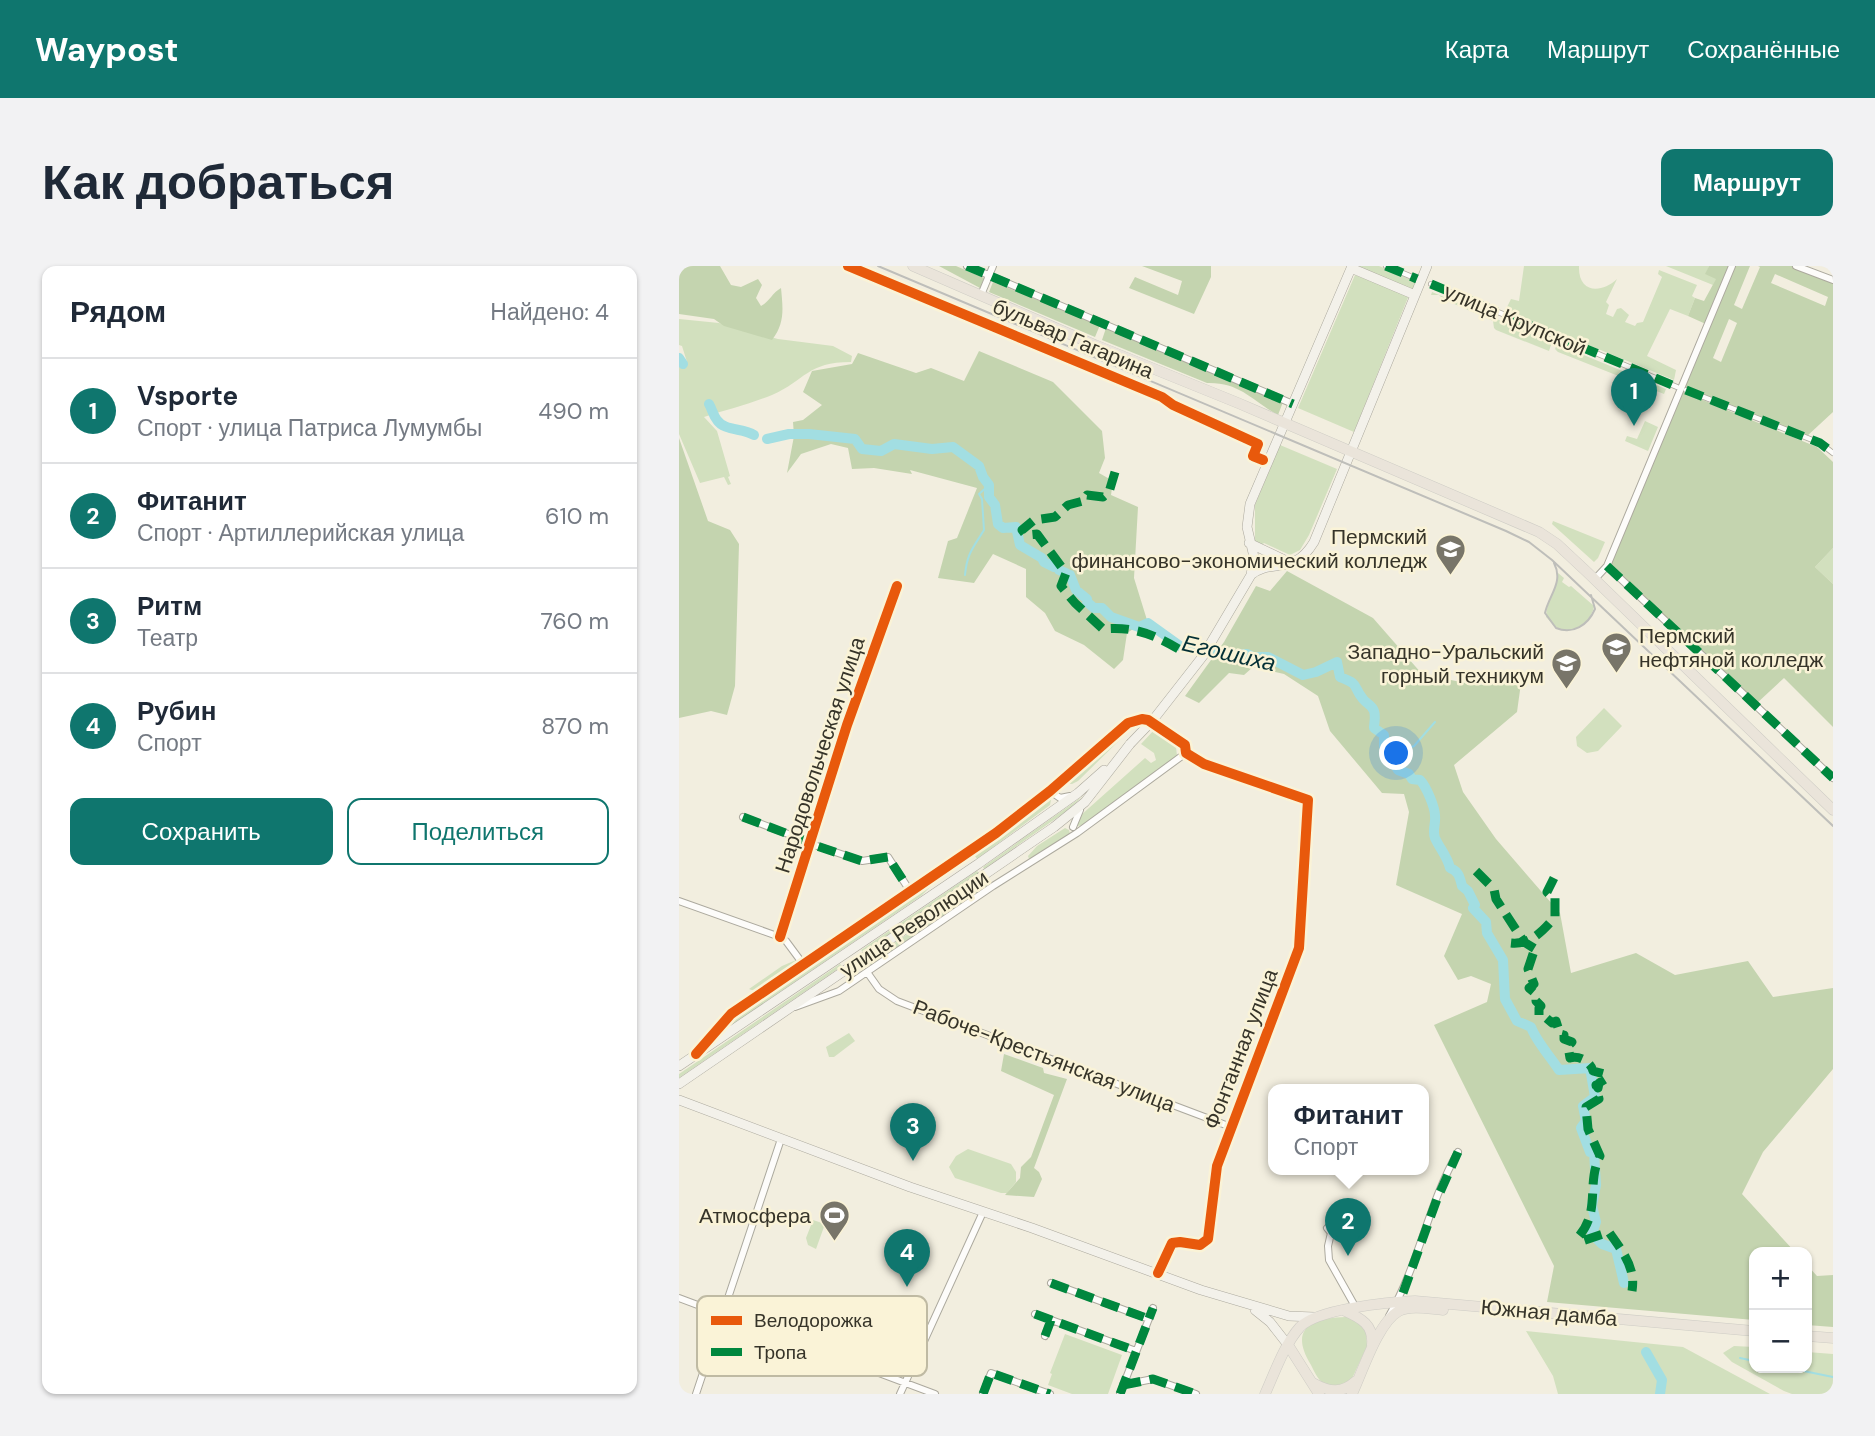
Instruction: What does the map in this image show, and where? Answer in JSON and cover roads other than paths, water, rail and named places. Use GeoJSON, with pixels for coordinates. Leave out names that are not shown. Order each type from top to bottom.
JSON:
{"type":"FeatureCollection","features":[{"type":"Feature","properties":{"kind":"main road","name":"бульвар Гагарина"},"geometry":{"type":"LineString","coordinates":[[913,266],[1539,531],[1595,579],[1833,810]]}},
{"type":"Feature","properties":{"kind":"main road"},"geometry":{"type":"LineString","coordinates":[[1251,575],[1262,569],[1291,563],[1302,557],[1314,542],[1427,266]]}},
{"type":"Feature","properties":{"kind":"main road"},"geometry":{"type":"LineString","coordinates":[[1251,575],[1254,557],[1247,527],[1251,504],[1351,267],[1415,295]]}},
{"type":"Feature","properties":{"kind":"main road"},"geometry":{"type":"LineString","coordinates":[[1249,543],[1291,563]]}},
{"type":"Feature","properties":{"kind":"main road","name":"улица Революции"},"geometry":{"type":"LineString","coordinates":[[679,1066],[1078,793],[1162,710],[1203,656],[1251,575]]}},
{"type":"Feature","properties":{"kind":"main road","name":"улица Революции"},"geometry":{"type":"LineString","coordinates":[[679,1084],[1054,827],[1085,802],[1130,744]]}},
{"type":"Feature","properties":{"kind":"main road"},"geometry":{"type":"LineString","coordinates":[[838,959],[847,962],[846,970]]}},
{"type":"Feature","properties":{"kind":"main road"},"geometry":{"type":"LineString","coordinates":[[679,1100],[1251,1307],[1289,1316],[1314,1317],[1345,1311],[1360,1317],[1369,1325],[1373,1338],[1371,1352]]}},
{"type":"Feature","properties":{"kind":"main road","name":"Южная дамба"},"geometry":{"type":"LineString","coordinates":[[1345,1311],[1415,1301],[1749,1331]]}},
{"type":"Feature","properties":{"kind":"main road"},"geometry":{"type":"LineString","coordinates":[[1251,1307],[1270,1322],[1288,1345],[1319,1394]]}},
{"type":"Feature","properties":{"kind":"main road","name":"Южная дамба"},"geometry":{"type":"LineString","coordinates":[[1380,1333],[1399,1311],[1414,1308],[1749,1338]]}},
{"type":"Feature","properties":{"kind":"main road"},"geometry":{"type":"LineString","coordinates":[[1265,1394],[1288,1345],[1299,1328],[1314,1317]]}},
{"type":"Feature","properties":{"kind":"main road"},"geometry":{"type":"LineString","coordinates":[[1352,1394],[1380,1333]]}},
{"type":"Feature","properties":{"kind":"main road"},"geometry":{"type":"LineString","coordinates":[[1812,1336],[1833,1338]]}},
{"type":"Feature","properties":{"kind":"main road"},"geometry":{"type":"LineString","coordinates":[[1812,1342],[1833,1343]]}},
{"type":"Feature","properties":{"kind":"main road"},"geometry":{"type":"LineString","coordinates":[[1313,1382],[1331,1391],[1341,1391],[1349,1388],[1359,1378]]}},
{"type":"Feature","properties":{"kind":"street","name":"бульвар Гагарина"},"geometry":{"type":"LineString","coordinates":[[848,266],[1162,397],[1173,405],[1258,444],[1253,456],[1262,460]]}},
{"type":"Feature","properties":{"kind":"street","name":"бульвар Гагарина"},"geometry":{"type":"LineString","coordinates":[[967,266],[1293,404]]}},
{"type":"Feature","properties":{"kind":"street"},"geometry":{"type":"LineString","coordinates":[[981,295],[993,266]]}},
{"type":"Feature","properties":{"kind":"street","name":"улица Крупской"},"geometry":{"type":"LineString","coordinates":[[1386,266],[1417,279]]}},
{"type":"Feature","properties":{"kind":"street"},"geometry":{"type":"LineString","coordinates":[[1595,579],[1607,566],[1732,266]]}},
{"type":"Feature","properties":{"kind":"street"},"geometry":{"type":"LineString","coordinates":[[1796,266],[1833,281]]}},
{"type":"Feature","properties":{"kind":"street","name":"улица Крупской"},"geometry":{"type":"LineString","coordinates":[[1431,284],[1677,387]]}},
{"type":"Feature","properties":{"kind":"street"},"geometry":{"type":"LineString","coordinates":[[1686,390],[1806,437],[1833,453]]}},
{"type":"Feature","properties":{"kind":"street"},"geometry":{"type":"LineString","coordinates":[[1607,566],[1833,778]]}},
{"type":"Feature","properties":{"kind":"street","name":"Народовольческая улица"},"geometry":{"type":"LineString","coordinates":[[780,937],[861,686],[897,586]]}},
{"type":"Feature","properties":{"kind":"street"},"geometry":{"type":"LineString","coordinates":[[696,1054],[731,1014],[1053,794],[1105,742],[1133,720],[1142,719],[1153,723],[1185,745],[1186,753]]}},
{"type":"Feature","properties":{"kind":"street","name":"Фонтанная улица"},"geometry":{"type":"LineString","coordinates":[[1158,1273],[1172,1243],[1200,1245],[1208,1239],[1217,1166],[1299,950],[1308,800],[1204,764],[1186,753]]}},
{"type":"Feature","properties":{"kind":"street","name":"улица Революции"},"geometry":{"type":"LineString","coordinates":[[790,1008],[839,991],[1186,753]]}},
{"type":"Feature","properties":{"kind":"street"},"geometry":{"type":"LineString","coordinates":[[1053,794],[1060,798],[1078,793]]}},
{"type":"Feature","properties":{"kind":"street"},"geometry":{"type":"LineString","coordinates":[[1045,817],[1053,808],[1053,794]]}},
{"type":"Feature","properties":{"kind":"street"},"geometry":{"type":"LineString","coordinates":[[1054,827],[1065,825],[1075,830],[1076,816],[1085,802]]}},
{"type":"Feature","properties":{"kind":"street"},"geometry":{"type":"LineString","coordinates":[[743,817],[862,860],[888,857],[910,891]]}},
{"type":"Feature","properties":{"kind":"street"},"geometry":{"type":"LineString","coordinates":[[679,901],[780,937],[803,964]]}},
{"type":"Feature","properties":{"kind":"street","name":"Рабоче-Крестьянская улица"},"geometry":{"type":"LineString","coordinates":[[867,972],[879,989],[897,1001],[1231,1126]]}},
{"type":"Feature","properties":{"kind":"street"},"geometry":{"type":"LineString","coordinates":[[729,1296],[781,1139]]}},
{"type":"Feature","properties":{"kind":"street"},"geometry":{"type":"LineString","coordinates":[[1380,1333],[1403,1293],[1437,1199],[1458,1152]]}},
{"type":"Feature","properties":{"kind":"street"},"geometry":{"type":"LineString","coordinates":[[927,1335],[983,1212]]}},
{"type":"Feature","properties":{"kind":"street"},"geometry":{"type":"LineString","coordinates":[[1327,1228],[1331,1233],[1329,1260],[1356,1308]]}},
{"type":"Feature","properties":{"kind":"street"},"geometry":{"type":"LineString","coordinates":[[1051,1283],[1149,1319]]}},
{"type":"Feature","properties":{"kind":"street"},"geometry":{"type":"LineString","coordinates":[[679,1298],[697,1305]]}},
{"type":"Feature","properties":{"kind":"street"},"geometry":{"type":"LineString","coordinates":[[1119,1394],[1153,1308]]}},
{"type":"Feature","properties":{"kind":"street"},"geometry":{"type":"LineString","coordinates":[[1035,1314],[1136,1351]]}},
{"type":"Feature","properties":{"kind":"street"},"geometry":{"type":"LineString","coordinates":[[1045,1336],[1051,1320]]}},
{"type":"Feature","properties":{"kind":"street"},"geometry":{"type":"LineString","coordinates":[[983,1394],[991,1373],[1050,1394]]}},
{"type":"Feature","properties":{"kind":"street"},"geometry":{"type":"LineString","coordinates":[[696,1394],[702,1376]]}},
{"type":"Feature","properties":{"kind":"street"},"geometry":{"type":"LineString","coordinates":[[884,1376],[935,1394]]}},
{"type":"Feature","properties":{"kind":"street"},"geometry":{"type":"LineString","coordinates":[[900,1394],[909,1376]]}},
{"type":"Feature","properties":{"kind":"street"},"geometry":{"type":"LineString","coordinates":[[1123,1385],[1153,1379],[1196,1394]]}},
{"type":"Feature","properties":{"kind":"waterway"},"geometry":{"type":"LineString","coordinates":[[679,358],[683,364]]}},
{"type":"Feature","properties":{"kind":"waterway"},"geometry":{"type":"LineString","coordinates":[[709,404],[720,424],[754,435]]}},
{"type":"Feature","properties":{"kind":"waterway","name":"Егошиха"},"geometry":{"type":"LineString","coordinates":[[767,439],[789,434],[809,434],[855,439],[862,449],[881,451],[894,444],[932,449],[953,447],[979,466],[989,485],[989,497],[995,505],[998,524],[1003,528],[1016,527],[1020,545],[1042,558],[1044,562],[1057,566],[1065,575],[1070,575],[1076,590],[1094,608],[1102,608],[1111,617],[1139,627],[1148,623],[1180,646],[1215,654],[1225,652],[1268,657],[1303,675],[1337,662],[1340,677],[1354,684],[1373,709],[1374,728],[1384,735],[1384,746],[1398,770],[1409,774],[1412,779],[1420,780],[1427,792],[1435,812],[1435,838],[1450,868],[1457,873],[1462,886],[1468,891],[1475,905],[1473,908],[1486,922],[1487,933],[1503,960],[1505,999],[1517,1021],[1531,1027],[1559,1070],[1590,1068],[1595,1097],[1583,1106],[1586,1121],[1581,1128],[1590,1152],[1594,1152],[1596,1185],[1592,1206],[1596,1222],[1592,1234],[1602,1244],[1616,1249],[1624,1283]]}},
{"type":"Feature","properties":{"kind":"waterway"},"geometry":{"type":"LineString","coordinates":[[965,575],[969,556],[984,530],[982,499],[979,494],[989,485]]}},
{"type":"Feature","properties":{"kind":"waterway"},"geometry":{"type":"LineString","coordinates":[[1391,755],[1414,746],[1435,722]]}},
{"type":"Feature","properties":{"kind":"waterway","name":"Егошиха"},"geometry":{"type":"LineString","coordinates":[[1646,1352],[1662,1380],[1660,1394]]}},
{"type":"Feature","properties":{"kind":"waterway"},"geometry":{"type":"LineString","coordinates":[[1740,1358],[1749,1360]]}},
{"type":"Feature","properties":{"kind":"waterway"},"geometry":{"type":"LineString","coordinates":[[1812,1373],[1833,1377]]}},
{"type":"Feature","properties":{"kind":"tram line"},"geometry":{"type":"LineString","coordinates":[[878,266],[1529,542],[1552,560],[1833,826]]}},
{"type":"Feature","properties":{"kind":"tram line"},"geometry":{"type":"LineString","coordinates":[[1554,563],[1557,582],[1545,613],[1556,628],[1568,630],[1584,624],[1595,609],[1591,595]]}},
{"type":"Feature","properties":{"kind":"place","name":"Vsporte"},"geometry":{"type":"Point","coordinates":[1634,426]}},
{"type":"Feature","properties":{"kind":"place","name":"Пермский финансово-экономический колледж"},"geometry":{"type":"Point","coordinates":[1450,576]}},
{"type":"Feature","properties":{"kind":"place","name":"Пермский нефтяной колледж"},"geometry":{"type":"Point","coordinates":[1616,675]}},
{"type":"Feature","properties":{"kind":"place","name":"Западно-Уральский горный техникум"},"geometry":{"type":"Point","coordinates":[1567,691]}},
{"type":"Feature","properties":{"kind":"place","name":"Ритм"},"geometry":{"type":"Point","coordinates":[913,1161]}},
{"type":"Feature","properties":{"kind":"place","name":"Атмосфера"},"geometry":{"type":"Point","coordinates":[834,1243]}},
{"type":"Feature","properties":{"kind":"place","name":"Фитанит"},"geometry":{"type":"Point","coordinates":[1348,1256]}},
{"type":"Feature","properties":{"kind":"place","name":"Рубин"},"geometry":{"type":"Point","coordinates":[907,1287]}}]}
